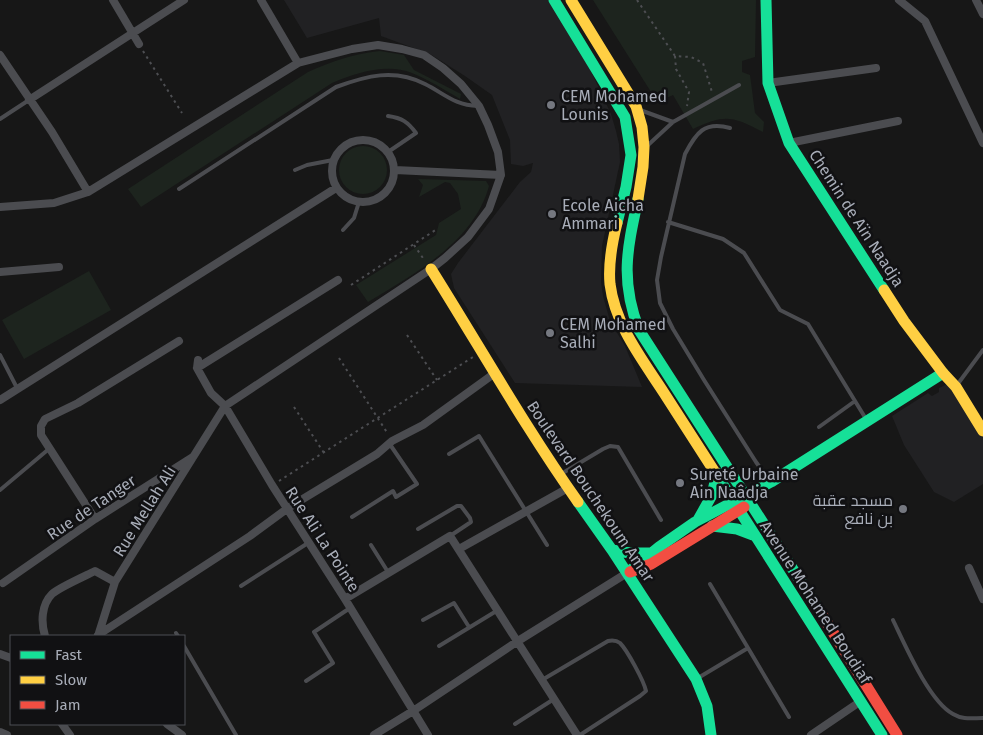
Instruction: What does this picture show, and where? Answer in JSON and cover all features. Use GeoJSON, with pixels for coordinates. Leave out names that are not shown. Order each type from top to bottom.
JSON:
{"type":"FeatureCollection","features":[{"type":"Feature","properties":{"kind":"main road","name":"Avenue Mohamed Boudiaf"},"geometry":{"type":"LineString","coordinates":[[554,0],[625,117],[630,137],[631,154],[628,177],[610,256],[610,283],[621,323],[632,345],[717,474],[753,534],[882,735]]}},
{"type":"Feature","properties":{"kind":"main road","name":"Avenue Mohamed Boudiaf"},"geometry":{"type":"LineString","coordinates":[[571,0],[638,109],[643,124],[644,173],[630,238],[626,268],[631,308],[639,330],[749,498],[898,735]]}},
{"type":"Feature","properties":{"kind":"main road","name":"Chemin de Aïn Naadja"},"geometry":{"type":"LineString","coordinates":[[766,0],[768,83],[789,143],[904,321],[956,387],[983,428]]}},
{"type":"Feature","properties":{"kind":"main road","name":"Boulevard Bouchekoum Amar"},"geometry":{"type":"LineString","coordinates":[[431,269],[559,475],[612,550],[696,679],[705,695],[711,722],[711,735]]}},
{"type":"Feature","properties":{"kind":"main road"},"geometry":{"type":"LineString","coordinates":[[627,573],[651,564],[712,526],[736,506],[771,482],[944,373]]}},
{"type":"Feature","properties":{"kind":"main road"},"geometry":{"type":"LineString","coordinates":[[696,523],[708,505],[717,474]]}},
{"type":"Feature","properties":{"kind":"main road"},"geometry":{"type":"LineString","coordinates":[[627,573],[650,553],[696,523],[736,506]]}},
{"type":"Feature","properties":{"kind":"main road"},"geometry":{"type":"LineString","coordinates":[[712,526],[729,527],[753,534]]}},
{"type":"Feature","properties":{"kind":"main road"},"geometry":{"type":"LineString","coordinates":[[612,550],[630,553],[650,553]]}},
{"type":"Feature","properties":{"kind":"street"},"geometry":{"type":"LineString","coordinates":[[113,0],[139,44]]}},
{"type":"Feature","properties":{"kind":"street"},"geometry":{"type":"LineString","coordinates":[[29,100],[184,0]]}},
{"type":"Feature","properties":{"kind":"street"},"geometry":{"type":"LineString","coordinates":[[261,0],[298,63]]}},
{"type":"Feature","properties":{"kind":"street"},"geometry":{"type":"LineString","coordinates":[[976,0],[983,14]]}},
{"type":"Feature","properties":{"kind":"street"},"geometry":{"type":"LineString","coordinates":[[904,1],[925,21],[980,130],[983,143]]}},
{"type":"Feature","properties":{"kind":"street"},"geometry":{"type":"LineString","coordinates":[[0,207],[54,203],[88,192],[298,63],[352,49],[378,45],[402,48],[424,55],[443,68],[461,84],[479,106],[498,152],[501,175],[489,209],[468,238],[431,269],[225,406]]}},
{"type":"Feature","properties":{"kind":"street"},"geometry":{"type":"LineString","coordinates":[[0,55],[61,146],[88,192]]}},
{"type":"Feature","properties":{"kind":"street"},"geometry":{"type":"LineString","coordinates":[[768,83],[876,68]]}},
{"type":"Feature","properties":{"kind":"street"},"geometry":{"type":"LineString","coordinates":[[789,143],[898,121]]}},
{"type":"Feature","properties":{"kind":"street"},"geometry":{"type":"LineString","coordinates":[[368,140],[378,144],[388,152],[395,170],[388,189],[378,198],[359,202],[342,195],[336,188],[331,173],[333,160],[341,148],[348,143],[368,140]]}},
{"type":"Feature","properties":{"kind":"street"},"geometry":{"type":"LineString","coordinates":[[395,170],[501,175]]}},
{"type":"Feature","properties":{"kind":"street"},"geometry":{"type":"LineString","coordinates":[[0,400],[336,188]]}},
{"type":"Feature","properties":{"kind":"street"},"geometry":{"type":"LineString","coordinates":[[0,272],[60,266]]}},
{"type":"Feature","properties":{"kind":"street"},"geometry":{"type":"LineString","coordinates":[[197,368],[338,280]]}},
{"type":"Feature","properties":{"kind":"street"},"geometry":{"type":"LineString","coordinates":[[95,519],[41,435],[41,426],[45,418],[78,403],[179,341]]}},
{"type":"Feature","properties":{"kind":"street"},"geometry":{"type":"LineString","coordinates":[[197,368],[198,360]]}},
{"type":"Feature","properties":{"kind":"street","name":"Rue Ali La Pointe"},"geometry":{"type":"LineString","coordinates":[[197,368],[210,393],[225,406],[428,735]]}},
{"type":"Feature","properties":{"kind":"street"},"geometry":{"type":"LineString","coordinates":[[100,635],[250,536],[288,508],[377,454],[391,442],[423,424],[495,373]]}},
{"type":"Feature","properties":{"kind":"street","name":"Rue Mellah Ali"},"geometry":{"type":"LineString","coordinates":[[98,635],[115,582],[225,406]]}},
{"type":"Feature","properties":{"kind":"street","name":"Rue de Tanger"},"geometry":{"type":"LineString","coordinates":[[3,583],[95,519],[196,455]]}},
{"type":"Feature","properties":{"kind":"street"},"geometry":{"type":"LineString","coordinates":[[459,549],[568,488]]}},
{"type":"Feature","properties":{"kind":"street"},"geometry":{"type":"LineString","coordinates":[[345,599],[450,536],[579,735]]}},
{"type":"Feature","properties":{"kind":"street"},"geometry":{"type":"LineString","coordinates":[[969,568],[983,599]]}},
{"type":"Feature","properties":{"kind":"street"},"geometry":{"type":"LineString","coordinates":[[45,635],[41,625],[44,607],[52,594],[95,571],[115,582]]}},
{"type":"Feature","properties":{"kind":"street"},"geometry":{"type":"LineString","coordinates":[[374,735],[518,641],[627,573]]}},
{"type":"Feature","properties":{"kind":"street"},"geometry":{"type":"LineString","coordinates":[[811,735],[860,701]]}},
{"type":"Feature","properties":{"kind":"street"},"geometry":{"type":"LineString","coordinates":[[168,725],[182,735]]}},
{"type":"Feature","properties":{"kind":"street"},"geometry":{"type":"LineString","coordinates":[[0,732],[7,735]]}},
{"type":"Feature","properties":{"kind":"lane"},"geometry":{"type":"LineString","coordinates":[[179,189],[336,87],[362,77],[383,75],[406,76],[425,84],[453,101],[465,105],[479,106]]}},
{"type":"Feature","properties":{"kind":"lane"},"geometry":{"type":"LineString","coordinates":[[644,149],[673,122],[739,85]]}},
{"type":"Feature","properties":{"kind":"lane"},"geometry":{"type":"LineString","coordinates":[[0,119],[29,100]]}},
{"type":"Feature","properties":{"kind":"lane"},"geometry":{"type":"LineString","coordinates":[[638,109],[673,122]]}},
{"type":"Feature","properties":{"kind":"lane"},"geometry":{"type":"LineString","coordinates":[[388,116],[400,118],[407,122],[416,133],[388,152]]}},
{"type":"Feature","properties":{"kind":"lane"},"geometry":{"type":"LineString","coordinates":[[730,128],[719,125],[708,126],[699,132],[690,143],[685,154],[668,222],[658,280],[660,303],[673,329],[704,380],[756,462],[771,482]]}},
{"type":"Feature","properties":{"kind":"lane"},"geometry":{"type":"LineString","coordinates":[[295,170],[306,165],[333,160]]}},
{"type":"Feature","properties":{"kind":"lane"},"geometry":{"type":"LineString","coordinates":[[343,230],[354,218],[359,202]]}},
{"type":"Feature","properties":{"kind":"lane"},"geometry":{"type":"LineString","coordinates":[[668,222],[723,239],[744,253],[780,310],[808,324],[867,421]]}},
{"type":"Feature","properties":{"kind":"lane"},"geometry":{"type":"LineString","coordinates":[[956,387],[983,350]]}},
{"type":"Feature","properties":{"kind":"lane"},"geometry":{"type":"LineString","coordinates":[[0,355],[17,388]]}},
{"type":"Feature","properties":{"kind":"lane"},"geometry":{"type":"LineString","coordinates":[[819,427],[855,401]]}},
{"type":"Feature","properties":{"kind":"lane"},"geometry":{"type":"LineString","coordinates":[[449,454],[479,436],[547,545]]}},
{"type":"Feature","properties":{"kind":"lane"},"geometry":{"type":"LineString","coordinates":[[352,517],[393,491],[396,497],[417,484],[391,442]]}},
{"type":"Feature","properties":{"kind":"lane"},"geometry":{"type":"LineString","coordinates":[[559,475],[603,449],[610,446],[618,448],[660,520]]}},
{"type":"Feature","properties":{"kind":"lane"},"geometry":{"type":"LineString","coordinates":[[0,490],[50,448]]}},
{"type":"Feature","properties":{"kind":"lane"},"geometry":{"type":"LineString","coordinates":[[418,529],[457,506],[461,506],[471,522],[450,536]]}},
{"type":"Feature","properties":{"kind":"lane"},"geometry":{"type":"LineString","coordinates":[[241,586],[309,542]]}},
{"type":"Feature","properties":{"kind":"lane"},"geometry":{"type":"LineString","coordinates":[[371,544],[388,573]]}},
{"type":"Feature","properties":{"kind":"lane"},"geometry":{"type":"LineString","coordinates":[[710,584],[789,717]]}},
{"type":"Feature","properties":{"kind":"lane"},"geometry":{"type":"LineString","coordinates":[[423,620],[454,603],[470,627]]}},
{"type":"Feature","properties":{"kind":"lane"},"geometry":{"type":"LineString","coordinates":[[306,681],[333,663],[314,632],[351,608]]}},
{"type":"Feature","properties":{"kind":"lane"},"geometry":{"type":"LineString","coordinates":[[439,646],[498,610]]}},
{"type":"Feature","properties":{"kind":"lane"},"geometry":{"type":"LineString","coordinates":[[893,620],[928,689],[952,714],[965,719],[983,718]]}},
{"type":"Feature","properties":{"kind":"lane"},"geometry":{"type":"LineString","coordinates":[[542,680],[608,641],[614,640],[621,644],[644,683],[646,691],[579,735]]}},
{"type":"Feature","properties":{"kind":"lane"},"geometry":{"type":"LineString","coordinates":[[185,648],[236,735]]}},
{"type":"Feature","properties":{"kind":"lane"},"geometry":{"type":"LineString","coordinates":[[696,679],[748,648]]}},
{"type":"Feature","properties":{"kind":"lane"},"geometry":{"type":"LineString","coordinates":[[514,724],[554,699]]}},
{"type":"Feature","properties":{"kind":"path"},"geometry":{"type":"LineString","coordinates":[[637,0],[674,56],[676,69],[688,92],[686,107],[690,113]]}},
{"type":"Feature","properties":{"kind":"path"},"geometry":{"type":"LineString","coordinates":[[139,44],[182,113]]}},
{"type":"Feature","properties":{"kind":"path"},"geometry":{"type":"LineString","coordinates":[[674,56],[691,57],[703,63],[714,99]]}},
{"type":"Feature","properties":{"kind":"path"},"geometry":{"type":"LineString","coordinates":[[351,285],[437,229]]}},
{"type":"Feature","properties":{"kind":"path"},"geometry":{"type":"LineString","coordinates":[[414,244],[431,269]]}},
{"type":"Feature","properties":{"kind":"path"},"geometry":{"type":"LineString","coordinates":[[407,335],[437,380]]}},
{"type":"Feature","properties":{"kind":"path"},"geometry":{"type":"LineString","coordinates":[[272,485],[482,351]]}},
{"type":"Feature","properties":{"kind":"path"},"geometry":{"type":"LineString","coordinates":[[339,358],[378,418],[391,442]]}},
{"type":"Feature","properties":{"kind":"path"},"geometry":{"type":"LineString","coordinates":[[294,407],[324,453]]}},
{"type":"Feature","properties":{"kind":"shaded area"},"geometry":{"type":"Polygon","coordinates":[[[284,0],[550,0],[572,31],[611,114],[616,131],[620,162],[602,246],[601,282],[610,321],[625,346],[642,387],[515,383],[454,288],[451,274],[520,182],[531,172],[533,163],[523,166],[511,164],[510,140],[492,95],[430,54],[381,36],[379,18],[307,38],[284,0]]]}},
{"type":"Feature","properties":{"kind":"shaded area"},"geometry":{"type":"Polygon","coordinates":[[[593,0],[756,0],[755,57],[742,61],[742,72],[750,75],[755,113],[764,122],[763,132],[736,120],[728,119],[713,121],[693,129],[673,95],[660,101],[651,92],[593,0]]]}},
{"type":"Feature","properties":{"kind":"shaded area"},"geometry":{"type":"Polygon","coordinates":[[[380,51],[404,55],[414,70],[461,94],[460,99],[412,73],[392,69],[371,70],[332,83],[141,207],[128,189],[308,72],[343,59],[380,51]]]}},
{"type":"Feature","properties":{"kind":"shaded area"},"geometry":{"type":"Polygon","coordinates":[[[358,146],[368,146],[377,150],[383,156],[386,161],[386,179],[377,190],[368,194],[358,194],[349,190],[343,184],[339,175],[339,165],[343,156],[349,150],[358,146]]]}},
{"type":"Feature","properties":{"kind":"shaded area"},"geometry":{"type":"Polygon","coordinates":[[[418,179],[486,181],[489,186],[481,206],[470,224],[456,240],[423,268],[368,302],[356,285],[436,235],[439,223],[461,209],[458,194],[450,183],[445,182],[419,197],[423,185],[418,179]]]}},
{"type":"Feature","properties":{"kind":"shaded area"},"geometry":{"type":"Polygon","coordinates":[[[89,271],[111,310],[24,359],[2,320],[89,271]]]}},
{"type":"Feature","properties":{"kind":"shaded area"},"geometry":{"type":"Polygon","coordinates":[[[950,383],[983,438],[983,484],[954,502],[934,492],[904,445],[892,416],[928,393],[932,396],[939,392],[939,388],[950,383]]]}},
{"type":"Feature","properties":{"kind":"traffic: fast"},"geometry":{"type":"LineString","coordinates":[[554,0],[625,117],[631,155],[626,187],[617,223]]}},
{"type":"Feature","properties":{"kind":"traffic: fast"},"geometry":{"type":"LineString","coordinates":[[766,0],[768,83],[789,143],[884,290]]}},
{"type":"Feature","properties":{"kind":"traffic: fast"},"geometry":{"type":"LineString","coordinates":[[638,199],[628,250],[627,280],[629,296],[639,330],[821,613]]}},
{"type":"Feature","properties":{"kind":"traffic: fast"},"geometry":{"type":"LineString","coordinates":[[627,573],[659,547],[695,522],[771,482],[943,373]]}},
{"type":"Feature","properties":{"kind":"traffic: fast"},"geometry":{"type":"LineString","coordinates":[[698,520],[712,495],[717,473]]}},
{"type":"Feature","properties":{"kind":"traffic: fast"},"geometry":{"type":"LineString","coordinates":[[718,477],[882,735]]}},
{"type":"Feature","properties":{"kind":"traffic: fast"},"geometry":{"type":"LineString","coordinates":[[578,502],[612,550],[696,679],[707,706],[711,735]]}},
{"type":"Feature","properties":{"kind":"traffic: fast"},"geometry":{"type":"LineString","coordinates":[[712,526],[737,529],[753,535]]}},
{"type":"Feature","properties":{"kind":"traffic: fast"},"geometry":{"type":"LineString","coordinates":[[612,550],[630,553],[650,553]]}},
{"type":"Feature","properties":{"kind":"traffic: slow"},"geometry":{"type":"LineString","coordinates":[[571,0],[636,106],[642,127],[644,147],[638,199]]}},
{"type":"Feature","properties":{"kind":"traffic: slow"},"geometry":{"type":"LineString","coordinates":[[617,223],[610,268],[610,284],[617,314],[639,354],[718,477]]}},
{"type":"Feature","properties":{"kind":"traffic: slow"},"geometry":{"type":"LineString","coordinates":[[431,269],[521,416],[578,502]]}},
{"type":"Feature","properties":{"kind":"traffic: slow"},"geometry":{"type":"LineString","coordinates":[[884,290],[904,321],[943,373],[956,387],[983,431]]}},
{"type":"Feature","properties":{"kind":"traffic: jam"},"geometry":{"type":"LineString","coordinates":[[630,572],[651,564],[744,507]]}},
{"type":"Feature","properties":{"kind":"traffic: jam"},"geometry":{"type":"LineString","coordinates":[[821,613],[897,735]]}},
{"type":"Feature","properties":{"kind":"place","name":"CEM Mohamed Lounis"},"geometry":{"type":"Point","coordinates":[551,105]}},
{"type":"Feature","properties":{"kind":"place","name":"Ecole Aicha Ammari"},"geometry":{"type":"Point","coordinates":[552,214]}},
{"type":"Feature","properties":{"kind":"place","name":"CEM Mohamed Salhi"},"geometry":{"type":"Point","coordinates":[550,333]}},
{"type":"Feature","properties":{"kind":"place","name":"Sureté Urbaine Ain Naâdja"},"geometry":{"type":"Point","coordinates":[680,483]}},
{"type":"Feature","properties":{"kind":"place","name":"مسجد عقبة بن نافع"},"geometry":{"type":"Point","coordinates":[903,509]}}]}
